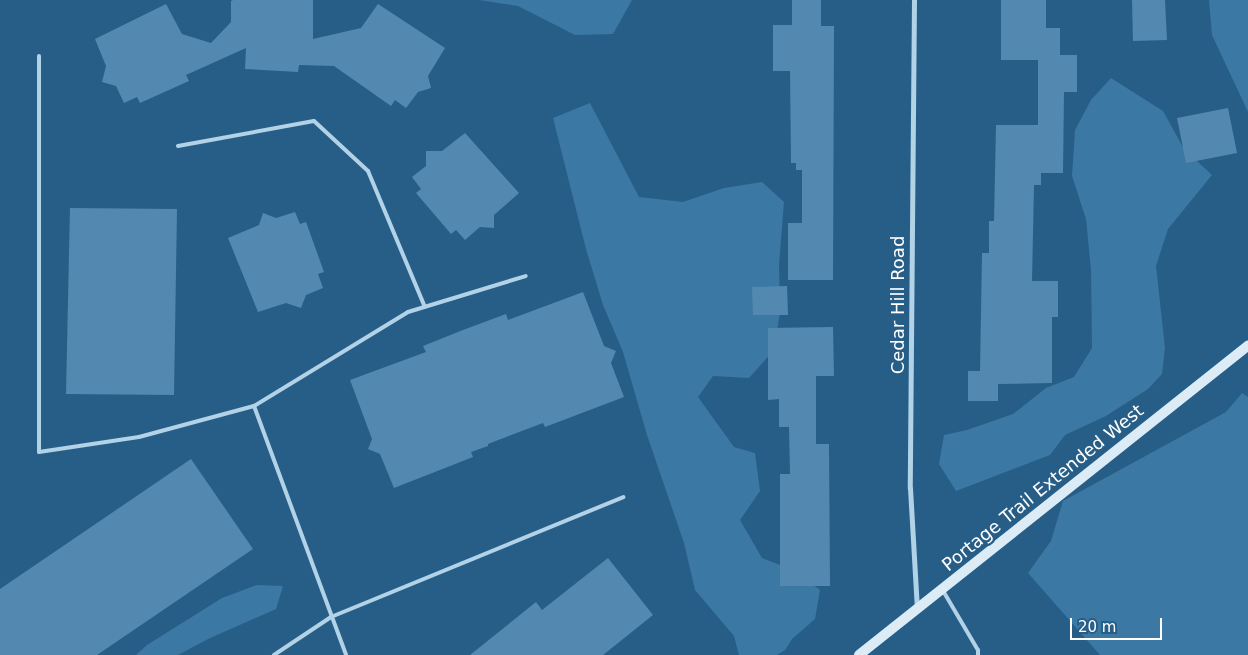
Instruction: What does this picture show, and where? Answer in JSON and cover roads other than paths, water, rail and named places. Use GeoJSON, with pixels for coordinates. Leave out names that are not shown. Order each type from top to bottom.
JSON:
{"type":"FeatureCollection","features":[{"type":"Feature","properties":{"kind":"main road","name":"Portage Trail Extended West"},"geometry":{"type":"LineString","coordinates":[[859,655],[1248,346]]}},
{"type":"Feature","properties":{"kind":"street","name":"Cedar Hill Road"},"geometry":{"type":"LineString","coordinates":[[914,0],[910,488],[917,609]]}},
{"type":"Feature","properties":{"kind":"lane"},"geometry":{"type":"LineString","coordinates":[[39,56],[39,452],[139,437],[254,406],[408,312],[526,276]]}},
{"type":"Feature","properties":{"kind":"lane"},"geometry":{"type":"LineString","coordinates":[[178,146],[314,121],[368,171],[425,307]]}},
{"type":"Feature","properties":{"kind":"lane"},"geometry":{"type":"LineString","coordinates":[[254,406],[346,655]]}},
{"type":"Feature","properties":{"kind":"lane"},"geometry":{"type":"LineString","coordinates":[[274,655],[331,617],[623,497]]}},
{"type":"Feature","properties":{"kind":"lane"},"geometry":{"type":"LineString","coordinates":[[942,589],[978,650],[978,655]]}}]}
